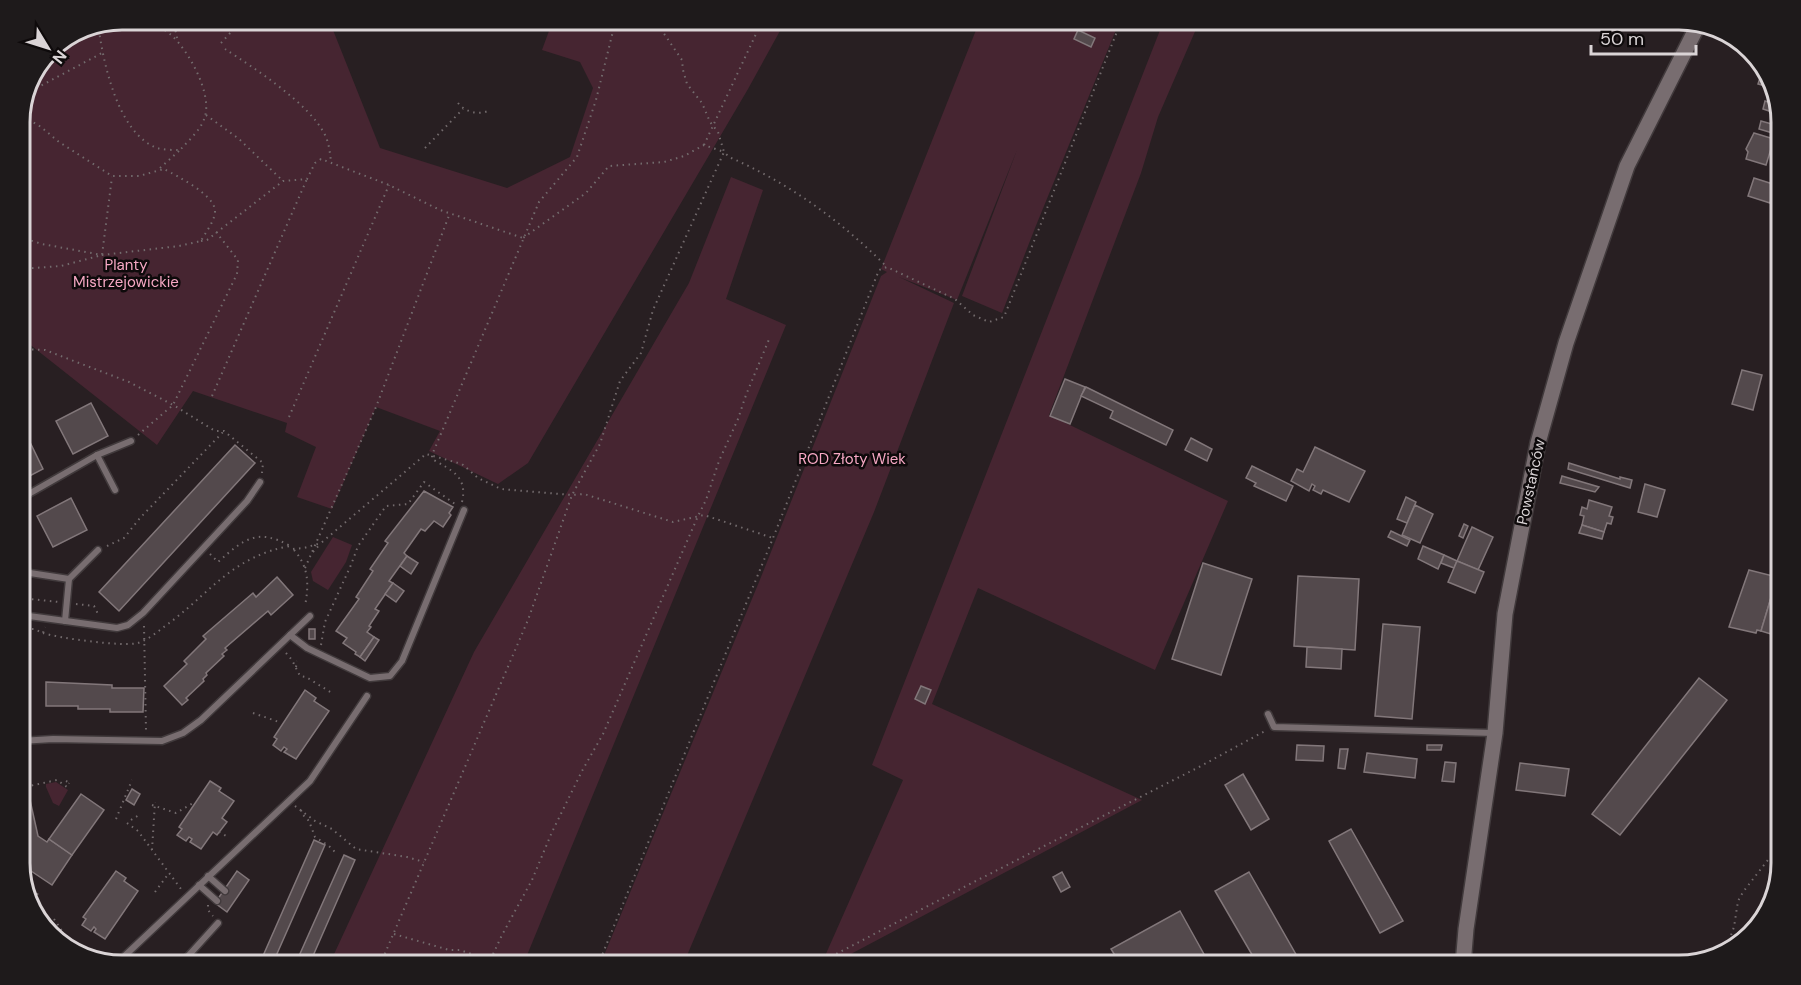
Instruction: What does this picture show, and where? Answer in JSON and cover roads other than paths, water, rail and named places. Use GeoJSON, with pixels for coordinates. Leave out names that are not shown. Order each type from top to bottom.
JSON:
{"type":"FeatureCollection","features":[{"type":"Feature","properties":{"kind":"street","name":"Powstańców"},"geometry":{"type":"LineString","coordinates":[[1464,955],[1495,733],[1505,614],[1538,443],[1566,343],[1627,166],[1695,32]]}},
{"type":"Feature","properties":{"kind":"lane"},"geometry":{"type":"LineString","coordinates":[[30,493],[97,454],[131,441]]}},
{"type":"Feature","properties":{"kind":"lane"},"geometry":{"type":"LineString","coordinates":[[97,454],[115,490]]}},
{"type":"Feature","properties":{"kind":"lane"},"geometry":{"type":"LineString","coordinates":[[30,616],[117,628],[128,625],[143,613],[204,548],[247,501],[260,482]]}},
{"type":"Feature","properties":{"kind":"lane"},"geometry":{"type":"LineString","coordinates":[[290,635],[319,654],[370,678],[382,678],[396,671],[402,661],[460,507]]}},
{"type":"Feature","properties":{"kind":"lane"},"geometry":{"type":"LineString","coordinates":[[65,621],[69,579],[98,550]]}},
{"type":"Feature","properties":{"kind":"lane"},"geometry":{"type":"LineString","coordinates":[[30,573],[69,579]]}},
{"type":"Feature","properties":{"kind":"lane"},"geometry":{"type":"LineString","coordinates":[[30,740],[162,741],[183,733],[201,720],[310,616]]}},
{"type":"Feature","properties":{"kind":"lane"},"geometry":{"type":"LineString","coordinates":[[125,955],[309,781],[367,696]]}},
{"type":"Feature","properties":{"kind":"lane"},"geometry":{"type":"LineString","coordinates":[[1268,714],[1274,726],[1495,733]]}},
{"type":"Feature","properties":{"kind":"lane"},"geometry":{"type":"LineString","coordinates":[[208,876],[225,891]]}},
{"type":"Feature","properties":{"kind":"lane"},"geometry":{"type":"LineString","coordinates":[[199,885],[217,901]]}},
{"type":"Feature","properties":{"kind":"lane"},"geometry":{"type":"LineString","coordinates":[[190,955],[218,923]]}},
{"type":"Feature","properties":{"kind":"park label","name":"Planty Mistrzejowickie"},"geometry":{"type":"Point","coordinates":[126,274]}},
{"type":"Feature","properties":{"kind":"park label","name":"ROD Złoty Wiek"},"geometry":{"type":"Point","coordinates":[852,459]}}]}
